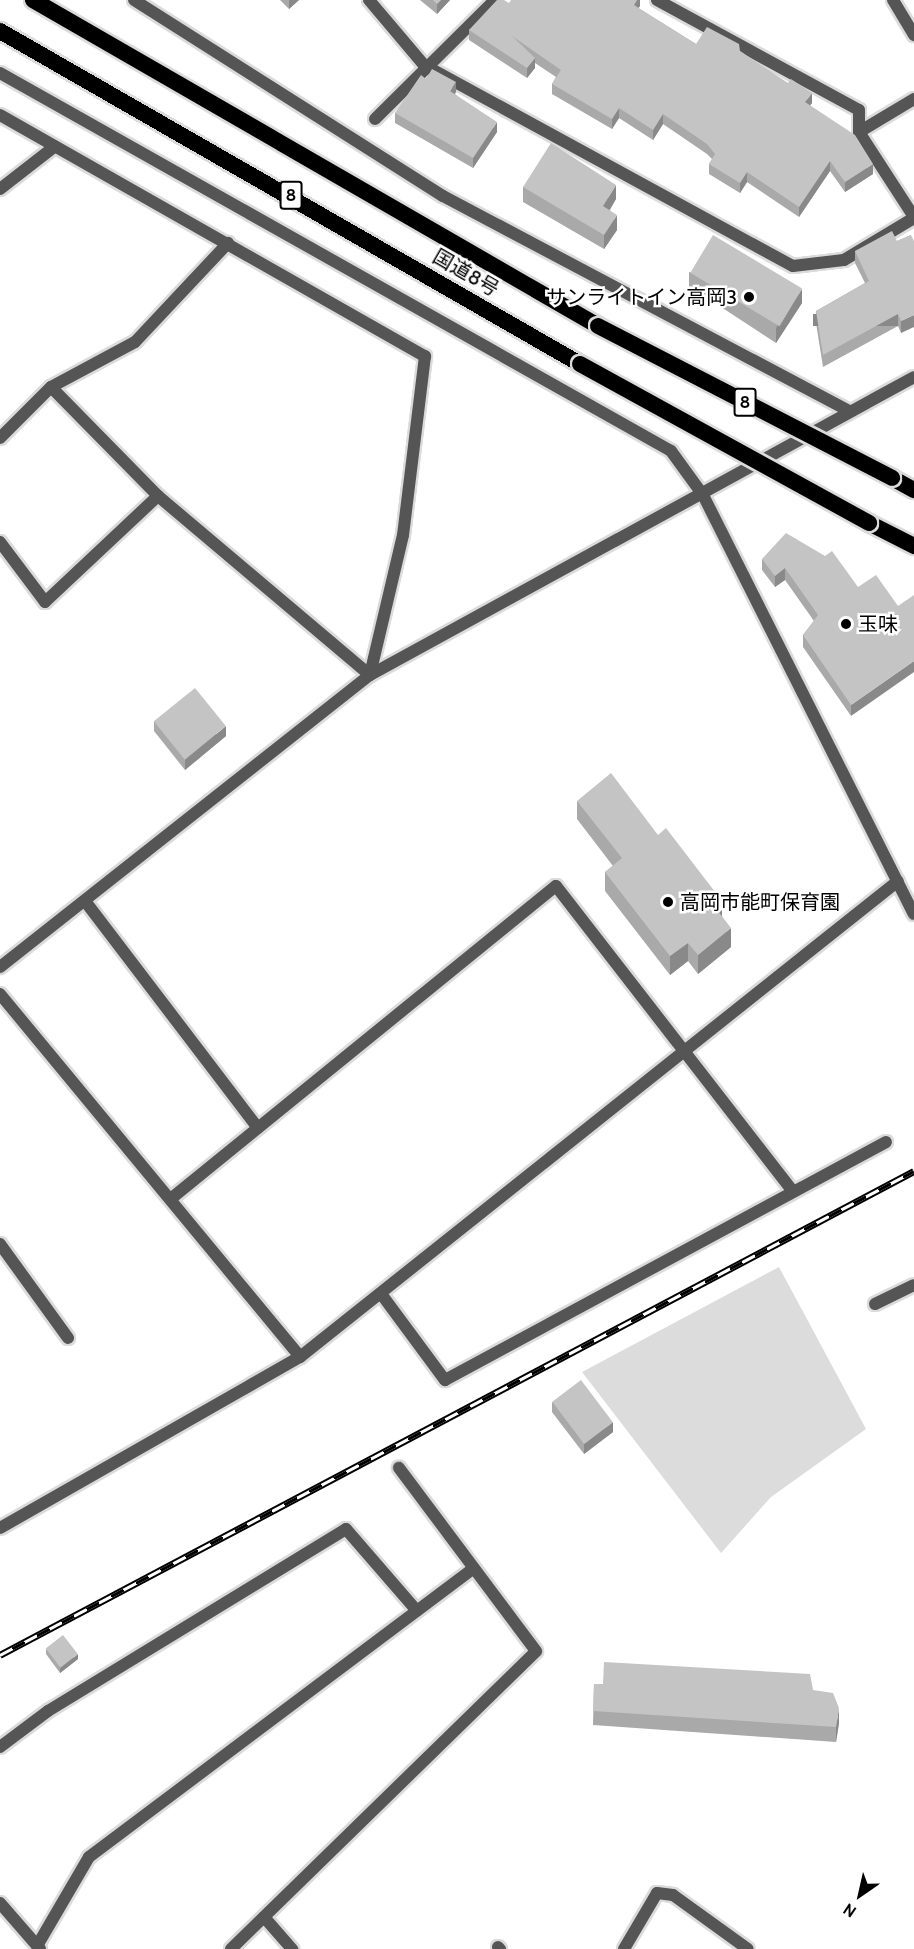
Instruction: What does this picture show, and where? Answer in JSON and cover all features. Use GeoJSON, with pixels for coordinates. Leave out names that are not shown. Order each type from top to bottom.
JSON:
{"type":"FeatureCollection","features":[{"type":"Feature","properties":{"kind":"highway","name":"国道8号"},"geometry":{"type":"LineString","coordinates":[[33,0],[598,326],[914,490]]}},
{"type":"Feature","properties":{"kind":"highway","name":"8"},"geometry":{"type":"LineString","coordinates":[[46,0],[107,43]]}},
{"type":"Feature","properties":{"kind":"highway","name":"国道8号"},"geometry":{"type":"LineString","coordinates":[[0,31],[580,364],[914,546]]}},
{"type":"Feature","properties":{"kind":"street"},"geometry":{"type":"LineString","coordinates":[[134,0],[443,196],[848,411]]}},
{"type":"Feature","properties":{"kind":"street"},"geometry":{"type":"LineString","coordinates":[[369,0],[424,65],[794,266],[844,260],[914,218],[859,132],[859,110],[657,0]]}},
{"type":"Feature","properties":{"kind":"street"},"geometry":{"type":"LineString","coordinates":[[375,119],[424,65],[495,0]]}},
{"type":"Feature","properties":{"kind":"street"},"geometry":{"type":"LineString","coordinates":[[893,0],[914,35]]}},
{"type":"Feature","properties":{"kind":"street"},"geometry":{"type":"LineString","coordinates":[[0,73],[671,451],[703,495],[914,914]]}},
{"type":"Feature","properties":{"kind":"street"},"geometry":{"type":"LineString","coordinates":[[859,132],[914,99]]}},
{"type":"Feature","properties":{"kind":"street"},"geometry":{"type":"LineString","coordinates":[[0,115],[425,356],[404,535],[370,675]]}},
{"type":"Feature","properties":{"kind":"street"},"geometry":{"type":"LineString","coordinates":[[0,189],[54,147]]}},
{"type":"Feature","properties":{"kind":"street"},"geometry":{"type":"LineString","coordinates":[[0,438],[51,387],[135,342],[228,243]]}},
{"type":"Feature","properties":{"kind":"street"},"geometry":{"type":"LineString","coordinates":[[0,967],[370,675],[703,495],[848,411],[914,377]]}},
{"type":"Feature","properties":{"kind":"street"},"geometry":{"type":"LineString","coordinates":[[51,387],[158,496],[370,675]]}},
{"type":"Feature","properties":{"kind":"street"},"geometry":{"type":"LineString","coordinates":[[0,542],[45,602],[158,496]]}},
{"type":"Feature","properties":{"kind":"street"},"geometry":{"type":"LineString","coordinates":[[0,1528],[300,1357],[382,1295],[898,881]]}},
{"type":"Feature","properties":{"kind":"street"},"geometry":{"type":"LineString","coordinates":[[172,1197],[556,886],[793,1191]]}},
{"type":"Feature","properties":{"kind":"street"},"geometry":{"type":"LineString","coordinates":[[85,901],[258,1128]]}},
{"type":"Feature","properties":{"kind":"street"},"geometry":{"type":"LineString","coordinates":[[0,994],[96,1114],[172,1197],[300,1357]]}},
{"type":"Feature","properties":{"kind":"street"},"geometry":{"type":"LineString","coordinates":[[382,1295],[445,1380],[886,1142]]}},
{"type":"Feature","properties":{"kind":"street"},"geometry":{"type":"LineString","coordinates":[[0,1244],[68,1338]]}},
{"type":"Feature","properties":{"kind":"street"},"geometry":{"type":"LineString","coordinates":[[875,1304],[914,1285]]}},
{"type":"Feature","properties":{"kind":"street"},"geometry":{"type":"LineString","coordinates":[[231,1949],[536,1651],[399,1468]]}},
{"type":"Feature","properties":{"kind":"street"},"geometry":{"type":"LineString","coordinates":[[0,1747],[48,1711],[346,1529],[417,1611]]}},
{"type":"Feature","properties":{"kind":"street"},"geometry":{"type":"LineString","coordinates":[[0,1903],[39,1948],[89,1857],[474,1568]]}},
{"type":"Feature","properties":{"kind":"street"},"geometry":{"type":"LineString","coordinates":[[624,1949],[657,1893],[673,1895],[748,1949]]}},
{"type":"Feature","properties":{"kind":"street"},"geometry":{"type":"LineString","coordinates":[[264,1917],[291,1949]]}},
{"type":"Feature","properties":{"kind":"shaded area"},"geometry":{"type":"Polygon","coordinates":[[[779,1267],[866,1429],[771,1497],[721,1553],[582,1372],[779,1267]]]}},
{"type":"Feature","properties":{"kind":"building"},"geometry":{"type":"Polygon","coordinates":[[[497,0],[509,3],[511,0],[637,0],[634,5],[696,44],[707,27],[739,44],[740,51],[788,83],[791,79],[812,93],[805,102],[855,135],[873,164],[845,182],[830,161],[799,207],[747,172],[740,183],[709,164],[715,154],[707,144],[663,114],[653,130],[619,108],[612,119],[552,84],[561,70],[512,36],[535,58],[527,68],[469,30],[497,0]]]}},
{"type":"Feature","properties":{"kind":"building"},"geometry":{"type":"Polygon","coordinates":[[[432,69],[456,82],[450,91],[497,122],[473,158],[395,113],[421,75],[426,79],[432,69]]]}},
{"type":"Feature","properties":{"kind":"building"},"geometry":{"type":"Polygon","coordinates":[[[551,143],[616,185],[603,206],[617,215],[604,235],[523,187],[551,143]]]}},
{"type":"Feature","properties":{"kind":"building"},"geometry":{"type":"Polygon","coordinates":[[[892,231],[897,241],[911,235],[914,241],[914,315],[901,321],[898,314],[823,355],[816,311],[869,281],[855,251],[892,231]]]}},
{"type":"Feature","properties":{"kind":"building","name":"サンライトイン高岡3"},"geometry":{"type":"Polygon","coordinates":[[[713,235],[802,289],[779,326],[690,273],[713,235]]]}},
{"type":"Feature","properties":{"kind":"building"},"geometry":{"type":"Polygon","coordinates":[[[786,533],[825,556],[832,551],[858,587],[876,575],[898,606],[914,595],[914,661],[851,705],[803,635],[818,615],[785,568],[775,576],[762,559],[786,533]]]}},
{"type":"Feature","properties":{"kind":"building"},"geometry":{"type":"Polygon","coordinates":[[[195,688],[226,726],[185,759],[154,721],[195,688]]]}},
{"type":"Feature","properties":{"kind":"building"},"geometry":{"type":"Polygon","coordinates":[[[611,773],[658,835],[666,828],[722,901],[714,906],[731,928],[698,955],[688,943],[670,956],[605,872],[622,858],[577,801],[611,773]]]}},
{"type":"Feature","properties":{"kind":"building"},"geometry":{"type":"Polygon","coordinates":[[[581,1380],[613,1422],[584,1444],[552,1402],[581,1380]]]}},
{"type":"Feature","properties":{"kind":"building"},"geometry":{"type":"Polygon","coordinates":[[[63,1635],[78,1654],[60,1667],[46,1649],[63,1635]]]}},
{"type":"Feature","properties":{"kind":"building"},"geometry":{"type":"Polygon","coordinates":[[[604,1662],[810,1674],[813,1690],[833,1693],[839,1708],[836,1727],[593,1711],[594,1684],[603,1684],[604,1662]]]}},
{"type":"Feature","properties":{"kind":"railway"},"geometry":{"type":"LineString","coordinates":[[0,1655],[914,1171]]}},
{"type":"Feature","properties":{"kind":"place","name":"サンライトイン高岡3"},"geometry":{"type":"Point","coordinates":[749,297]}},
{"type":"Feature","properties":{"kind":"place","name":"玉味"},"geometry":{"type":"Point","coordinates":[846,624]}},
{"type":"Feature","properties":{"kind":"place","name":"高岡市能町保育園"},"geometry":{"type":"Point","coordinates":[668,902]}}]}
